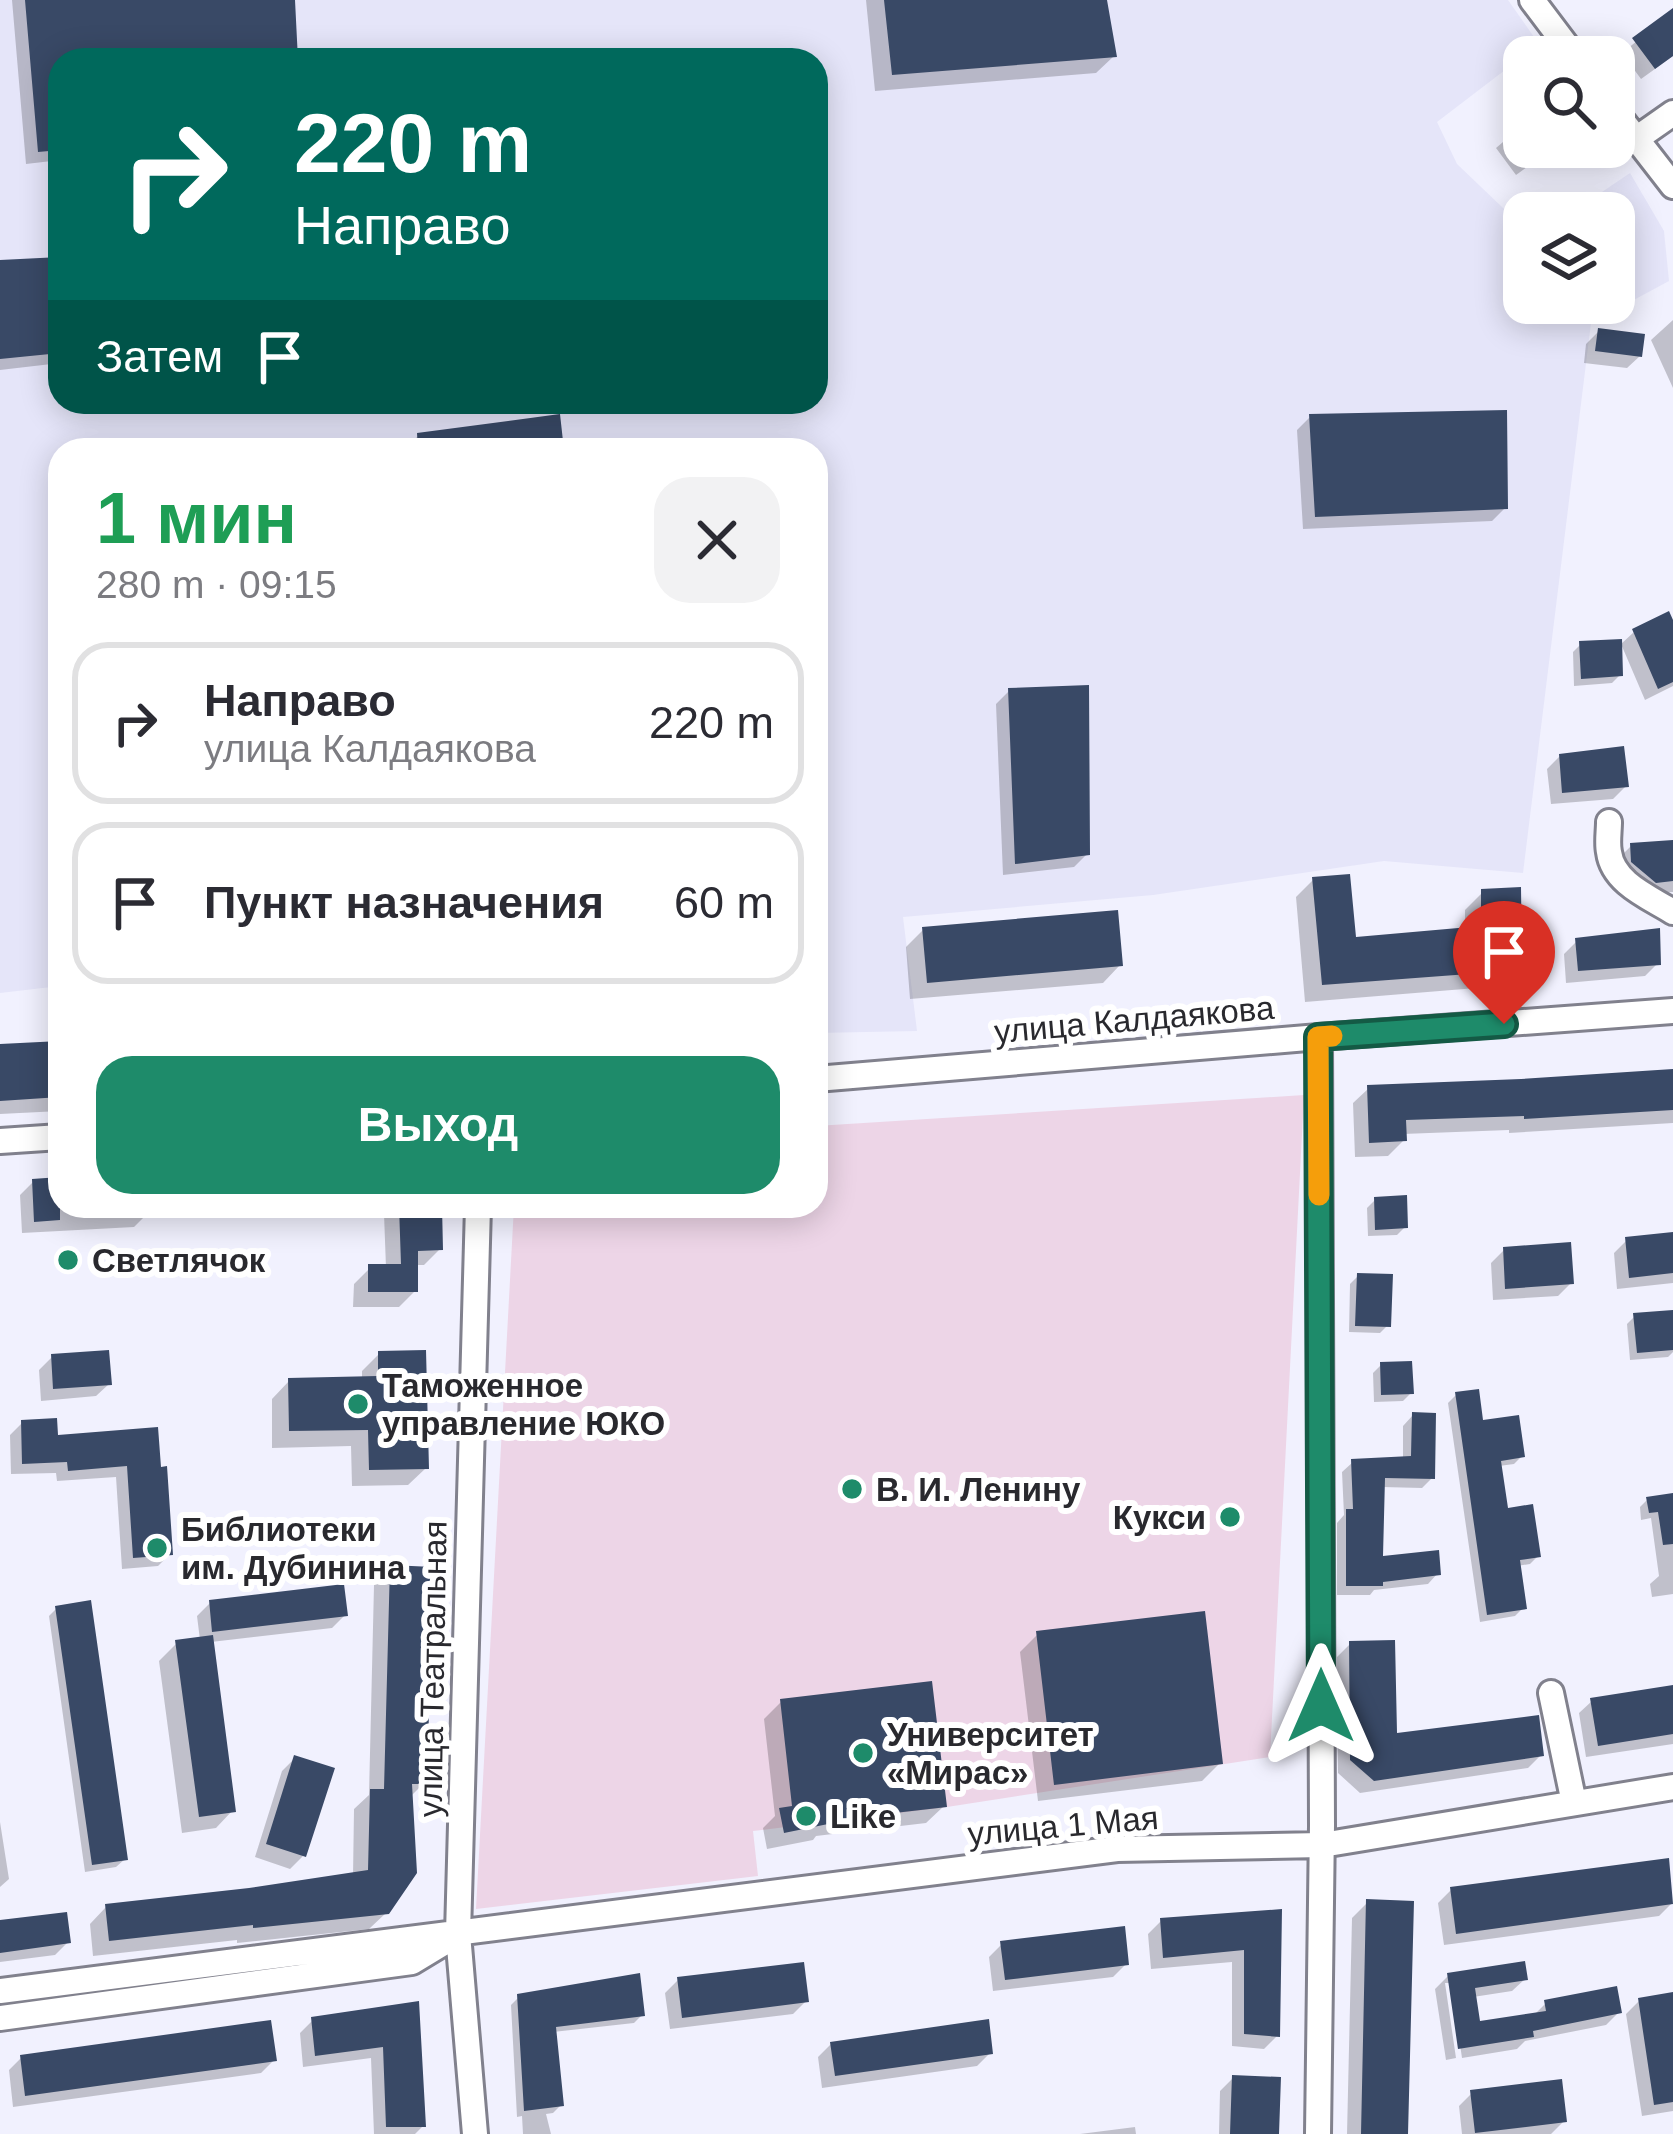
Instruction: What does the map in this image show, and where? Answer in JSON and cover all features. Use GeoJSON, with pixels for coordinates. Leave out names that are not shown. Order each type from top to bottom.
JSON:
{"type":"FeatureCollection","features":[{"type":"Feature","properties":{"kind":"street"},"geometry":{"type":"LineString","coordinates":[[1532,0],[1559,36]]}},
{"type":"Feature","properties":{"kind":"street"},"geometry":{"type":"LineString","coordinates":[[1673,113],[1636,139],[1673,186]]}},
{"type":"Feature","properties":{"kind":"street"},"geometry":{"type":"LineString","coordinates":[[1609,822],[1609,855],[1616,872],[1673,912]]}},
{"type":"Feature","properties":{"kind":"street","name":"улица Калдаякова"},"geometry":{"type":"LineString","coordinates":[[828,1078],[1673,1011]]}},
{"type":"Feature","properties":{"kind":"street"},"geometry":{"type":"LineString","coordinates":[[1318,1037],[1322,1845],[1318,2134]]}},
{"type":"Feature","properties":{"kind":"street"},"geometry":{"type":"LineString","coordinates":[[0,1141],[48,1138]]}},
{"type":"Feature","properties":{"kind":"street","name":"улица Театральная"},"geometry":{"type":"LineString","coordinates":[[475,2134],[458,1934],[478,1218]]}},
{"type":"Feature","properties":{"kind":"street"},"geometry":{"type":"LineString","coordinates":[[1551,1693],[1574,1803]]}},
{"type":"Feature","properties":{"kind":"street","name":"улица 1 Мая"},"geometry":{"type":"LineString","coordinates":[[0,1991],[1117,1849],[1322,1845],[1673,1787]]}},
{"type":"Feature","properties":{"kind":"street","name":"улица 1 Мая"},"geometry":{"type":"LineString","coordinates":[[0,2018],[412,1962],[458,1934]]}},
{"type":"Feature","properties":{"kind":"shaded area"},"geometry":{"type":"Polygon","coordinates":[[[0,0],[1508,0],[1533,36],[1503,36],[1503,72],[1437,122],[1457,164],[1503,208],[1503,324],[1591,324],[1523,873],[1384,861],[1153,895],[903,917],[917,1031],[828,1033],[828,438],[48,438],[48,987],[0,993],[0,0]]]}},
{"type":"Feature","properties":{"kind":"shaded area"},"geometry":{"type":"Polygon","coordinates":[[[1630,173],[1664,231],[1669,281],[1635,299],[1635,192],[1602,192],[1630,173]]]}},
{"type":"Feature","properties":{"kind":"shaded area"},"geometry":{"type":"Polygon","coordinates":[[[1304,1095],[1270,1757],[947,1807],[753,1831],[758,1876],[476,1909],[513,1218],[828,1218],[828,1125],[1304,1095]]]}},
{"type":"Feature","properties":{"kind":"building"},"geometry":{"type":"Polygon","coordinates":[[[25,0],[295,0],[297,48],[48,48],[48,151],[38,152],[25,0]]]}},
{"type":"Feature","properties":{"kind":"building"},"geometry":{"type":"Polygon","coordinates":[[[884,0],[1107,0],[1117,57],[892,75],[884,0]]]}},
{"type":"Feature","properties":{"kind":"building"},"geometry":{"type":"Polygon","coordinates":[[[1673,8],[1673,56],[1655,69],[1635,36],[1673,8]]]}},
{"type":"Feature","properties":{"kind":"building"},"geometry":{"type":"Polygon","coordinates":[[[48,258],[48,354],[0,359],[0,260],[48,258]]]}},
{"type":"Feature","properties":{"kind":"building"},"geometry":{"type":"Polygon","coordinates":[[[1598,328],[1645,334],[1642,357],[1595,351],[1598,328]]]}},
{"type":"Feature","properties":{"kind":"building"},"geometry":{"type":"Polygon","coordinates":[[[1507,410],[1508,509],[1315,517],[1309,414],[1507,410]]]}},
{"type":"Feature","properties":{"kind":"building"},"geometry":{"type":"Polygon","coordinates":[[[560,414],[563,438],[417,438],[417,433],[560,414]]]}},
{"type":"Feature","properties":{"kind":"building"},"geometry":{"type":"Polygon","coordinates":[[[1669,611],[1673,682],[1658,689],[1632,629],[1669,611]]]}},
{"type":"Feature","properties":{"kind":"building"},"geometry":{"type":"Polygon","coordinates":[[[1622,639],[1623,676],[1581,679],[1579,641],[1622,639]]]}},
{"type":"Feature","properties":{"kind":"building"},"geometry":{"type":"Polygon","coordinates":[[[1089,685],[1090,855],[1015,864],[1008,688],[1089,685]]]}},
{"type":"Feature","properties":{"kind":"building"},"geometry":{"type":"Polygon","coordinates":[[[1624,746],[1629,787],[1562,793],[1559,754],[1624,746]]]}},
{"type":"Feature","properties":{"kind":"building"},"geometry":{"type":"Polygon","coordinates":[[[1673,840],[1673,881],[1656,883],[1631,862],[1630,843],[1673,840]]]}},
{"type":"Feature","properties":{"kind":"building"},"geometry":{"type":"Polygon","coordinates":[[[1350,874],[1356,937],[1481,926],[1481,889],[1521,887],[1522,970],[1322,985],[1312,877],[1350,874]]]}},
{"type":"Feature","properties":{"kind":"building"},"geometry":{"type":"Polygon","coordinates":[[[1118,910],[1123,966],[927,983],[922,927],[1118,910]]]}},
{"type":"Feature","properties":{"kind":"building"},"geometry":{"type":"Polygon","coordinates":[[[1660,928],[1661,965],[1578,971],[1575,938],[1660,928]]]}},
{"type":"Feature","properties":{"kind":"building"},"geometry":{"type":"Polygon","coordinates":[[[48,1042],[48,1098],[0,1101],[0,1044],[48,1042]]]}},
{"type":"Feature","properties":{"kind":"building"},"geometry":{"type":"Polygon","coordinates":[[[1673,1069],[1673,1110],[1406,1120],[1407,1141],[1369,1143],[1367,1085],[1673,1069]]]}},
{"type":"Feature","properties":{"kind":"building"},"geometry":{"type":"Polygon","coordinates":[[[48,1178],[48,1218],[60,1220],[34,1222],[32,1179],[48,1178]]]}},
{"type":"Feature","properties":{"kind":"building"},"geometry":{"type":"Polygon","coordinates":[[[1407,1195],[1408,1228],[1375,1230],[1374,1197],[1407,1195]]]}},
{"type":"Feature","properties":{"kind":"building"},"geometry":{"type":"Polygon","coordinates":[[[399,1218],[442,1218],[443,1250],[418,1251],[418,1292],[368,1292],[368,1264],[401,1264],[399,1218]]]}},
{"type":"Feature","properties":{"kind":"building"},"geometry":{"type":"Polygon","coordinates":[[[1673,1232],[1673,1273],[1629,1278],[1625,1237],[1673,1232]]]}},
{"type":"Feature","properties":{"kind":"building"},"geometry":{"type":"Polygon","coordinates":[[[1571,1242],[1574,1284],[1505,1289],[1503,1247],[1571,1242]]]}},
{"type":"Feature","properties":{"kind":"building"},"geometry":{"type":"Polygon","coordinates":[[[1357,1273],[1393,1274],[1391,1327],[1355,1326],[1357,1273]]]}},
{"type":"Feature","properties":{"kind":"building"},"geometry":{"type":"Polygon","coordinates":[[[1673,1310],[1673,1350],[1637,1353],[1633,1313],[1673,1310]]]}},
{"type":"Feature","properties":{"kind":"building"},"geometry":{"type":"Polygon","coordinates":[[[109,1350],[112,1385],[53,1389],[51,1354],[109,1350]]]}},
{"type":"Feature","properties":{"kind":"building","name":"Таможенное управление ЮКО"},"geometry":{"type":"Polygon","coordinates":[[[426,1350],[429,1469],[369,1470],[368,1430],[289,1431],[288,1378],[378,1376],[378,1351],[426,1350]]]}},
{"type":"Feature","properties":{"kind":"building"},"geometry":{"type":"Polygon","coordinates":[[[1412,1361],[1414,1394],[1381,1395],[1380,1362],[1412,1361]]]}},
{"type":"Feature","properties":{"kind":"building"},"geometry":{"type":"Polygon","coordinates":[[[1479,1389],[1483,1420],[1519,1415],[1525,1457],[1501,1461],[1508,1508],[1533,1504],[1541,1557],[1520,1560],[1527,1609],[1487,1615],[1455,1392],[1479,1389]]]}},
{"type":"Feature","properties":{"kind":"building"},"geometry":{"type":"Polygon","coordinates":[[[1412,1412],[1436,1413],[1435,1479],[1385,1478],[1383,1556],[1439,1550],[1441,1575],[1383,1582],[1383,1586],[1346,1586],[1346,1509],[1353,1509],[1351,1459],[1411,1456],[1412,1412]]]}},
{"type":"Feature","properties":{"kind":"building"},"geometry":{"type":"Polygon","coordinates":[[[57,1418],[58,1435],[158,1427],[161,1467],[167,1466],[173,1555],[133,1558],[127,1466],[68,1471],[67,1462],[22,1464],[21,1420],[57,1418]]]}},
{"type":"Feature","properties":{"kind":"building"},"geometry":{"type":"Polygon","coordinates":[[[1673,1493],[1673,1544],[1663,1545],[1658,1512],[1649,1513],[1646,1497],[1673,1493]]]}},
{"type":"Feature","properties":{"kind":"building"},"geometry":{"type":"Polygon","coordinates":[[[390,1565],[433,1567],[427,1784],[412,1784],[417,1873],[389,1914],[109,1941],[105,1904],[368,1870],[370,1789],[384,1789],[390,1565]]]}},
{"type":"Feature","properties":{"kind":"building"},"geometry":{"type":"Polygon","coordinates":[[[344,1584],[348,1616],[212,1632],[209,1600],[344,1584]]]}},
{"type":"Feature","properties":{"kind":"building"},"geometry":{"type":"Polygon","coordinates":[[[91,1600],[128,1860],[92,1865],[55,1606],[91,1600]]]}},
{"type":"Feature","properties":{"kind":"building"},"geometry":{"type":"Polygon","coordinates":[[[1205,1611],[1223,1764],[1054,1785],[1036,1631],[1205,1611]]]}},
{"type":"Feature","properties":{"kind":"building"},"geometry":{"type":"Polygon","coordinates":[[[213,1635],[236,1812],[199,1817],[175,1640],[213,1635]]]}},
{"type":"Feature","properties":{"kind":"building"},"geometry":{"type":"Polygon","coordinates":[[[1395,1640],[1397,1733],[1539,1715],[1544,1756],[1374,1781],[1350,1760],[1349,1641],[1395,1640]]]}},
{"type":"Feature","properties":{"kind":"building","name":"Университет «Мирас»"},"geometry":{"type":"Polygon","coordinates":[[[932,1681],[947,1807],[833,1820],[784,1833],[779,1808],[792,1806],[780,1699],[932,1681]]]}},
{"type":"Feature","properties":{"kind":"building"},"geometry":{"type":"Polygon","coordinates":[[[1673,1685],[1673,1734],[1598,1746],[1590,1698],[1673,1685]]]}},
{"type":"Feature","properties":{"kind":"building"},"geometry":{"type":"Polygon","coordinates":[[[294,1755],[335,1768],[306,1857],[266,1844],[294,1755]]]}},
{"type":"Feature","properties":{"kind":"building"},"geometry":{"type":"Polygon","coordinates":[[[1669,1858],[1673,1904],[1456,1934],[1450,1887],[1669,1858]]]}},
{"type":"Feature","properties":{"kind":"building"},"geometry":{"type":"Polygon","coordinates":[[[1366,1899],[1414,1901],[1408,2134],[1361,2134],[1366,1899]]]}},
{"type":"Feature","properties":{"kind":"building"},"geometry":{"type":"Polygon","coordinates":[[[1282,1909],[1280,2037],[1244,2034],[1244,1950],[1163,1958],[1160,1918],[1282,1909]]]}},
{"type":"Feature","properties":{"kind":"building"},"geometry":{"type":"Polygon","coordinates":[[[67,1912],[71,1943],[0,1953],[0,1920],[67,1912]]]}},
{"type":"Feature","properties":{"kind":"building"},"geometry":{"type":"Polygon","coordinates":[[[1125,1926],[1129,1965],[1005,1980],[1000,1941],[1125,1926]]]}},
{"type":"Feature","properties":{"kind":"building"},"geometry":{"type":"Polygon","coordinates":[[[1525,1961],[1528,1980],[1475,1988],[1480,2021],[1546,2011],[1544,2000],[1617,1986],[1622,2013],[1533,2031],[1534,2037],[1458,2049],[1447,1973],[1525,1961]]]}},
{"type":"Feature","properties":{"kind":"building"},"geometry":{"type":"Polygon","coordinates":[[[804,1962],[809,2002],[682,2018],[677,1977],[804,1962]]]}},
{"type":"Feature","properties":{"kind":"building"},"geometry":{"type":"Polygon","coordinates":[[[640,1973],[645,2016],[556,2027],[564,2106],[524,2111],[517,1994],[640,1973]]]}},
{"type":"Feature","properties":{"kind":"building"},"geometry":{"type":"Polygon","coordinates":[[[1673,1992],[1673,2102],[1654,2105],[1638,1998],[1673,1992]]]}},
{"type":"Feature","properties":{"kind":"building"},"geometry":{"type":"Polygon","coordinates":[[[419,2001],[426,2127],[386,2127],[383,2047],[315,2056],[311,2017],[419,2001]]]}},
{"type":"Feature","properties":{"kind":"building"},"geometry":{"type":"Polygon","coordinates":[[[989,2019],[993,2054],[835,2076],[830,2042],[989,2019]]]}},
{"type":"Feature","properties":{"kind":"building"},"geometry":{"type":"Polygon","coordinates":[[[271,2020],[277,2061],[25,2096],[20,2055],[271,2020]]]}},
{"type":"Feature","properties":{"kind":"building"},"geometry":{"type":"Polygon","coordinates":[[[1232,2075],[1281,2077],[1279,2134],[1230,2134],[1232,2075]]]}},
{"type":"Feature","properties":{"kind":"building"},"geometry":{"type":"Polygon","coordinates":[[[1562,2079],[1567,2122],[1475,2133],[1470,2090],[1562,2079]]]}},
{"type":"Feature","properties":{"kind":"slow traffic"},"geometry":{"type":"LineString","coordinates":[[1319,1195],[1318,1037],[1332,1036]]}},
{"type":"Feature","properties":{"kind":"place","name":"Светлячок"},"geometry":{"type":"Point","coordinates":[68,1260]}},
{"type":"Feature","properties":{"kind":"place","name":"Таможенное управление ЮКО"},"geometry":{"type":"Point","coordinates":[358,1404]}},
{"type":"Feature","properties":{"kind":"place","name":"В. И. Ленину"},"geometry":{"type":"Point","coordinates":[852,1489]}},
{"type":"Feature","properties":{"kind":"place","name":"Кукси"},"geometry":{"type":"Point","coordinates":[1230,1517]}},
{"type":"Feature","properties":{"kind":"place","name":"Библиотеки им. Дубинина"},"geometry":{"type":"Point","coordinates":[157,1548]}},
{"type":"Feature","properties":{"kind":"place","name":"Университет «Мирас»"},"geometry":{"type":"Point","coordinates":[863,1753]}},
{"type":"Feature","properties":{"kind":"place","name":"Like"},"geometry":{"type":"Point","coordinates":[806,1816]}},
{"type":"Feature","properties":{"kind":"route"},"geometry":{"type":"LineString","coordinates":[[1321,1706],[1318,1037],[1504,1024]]}}]}
